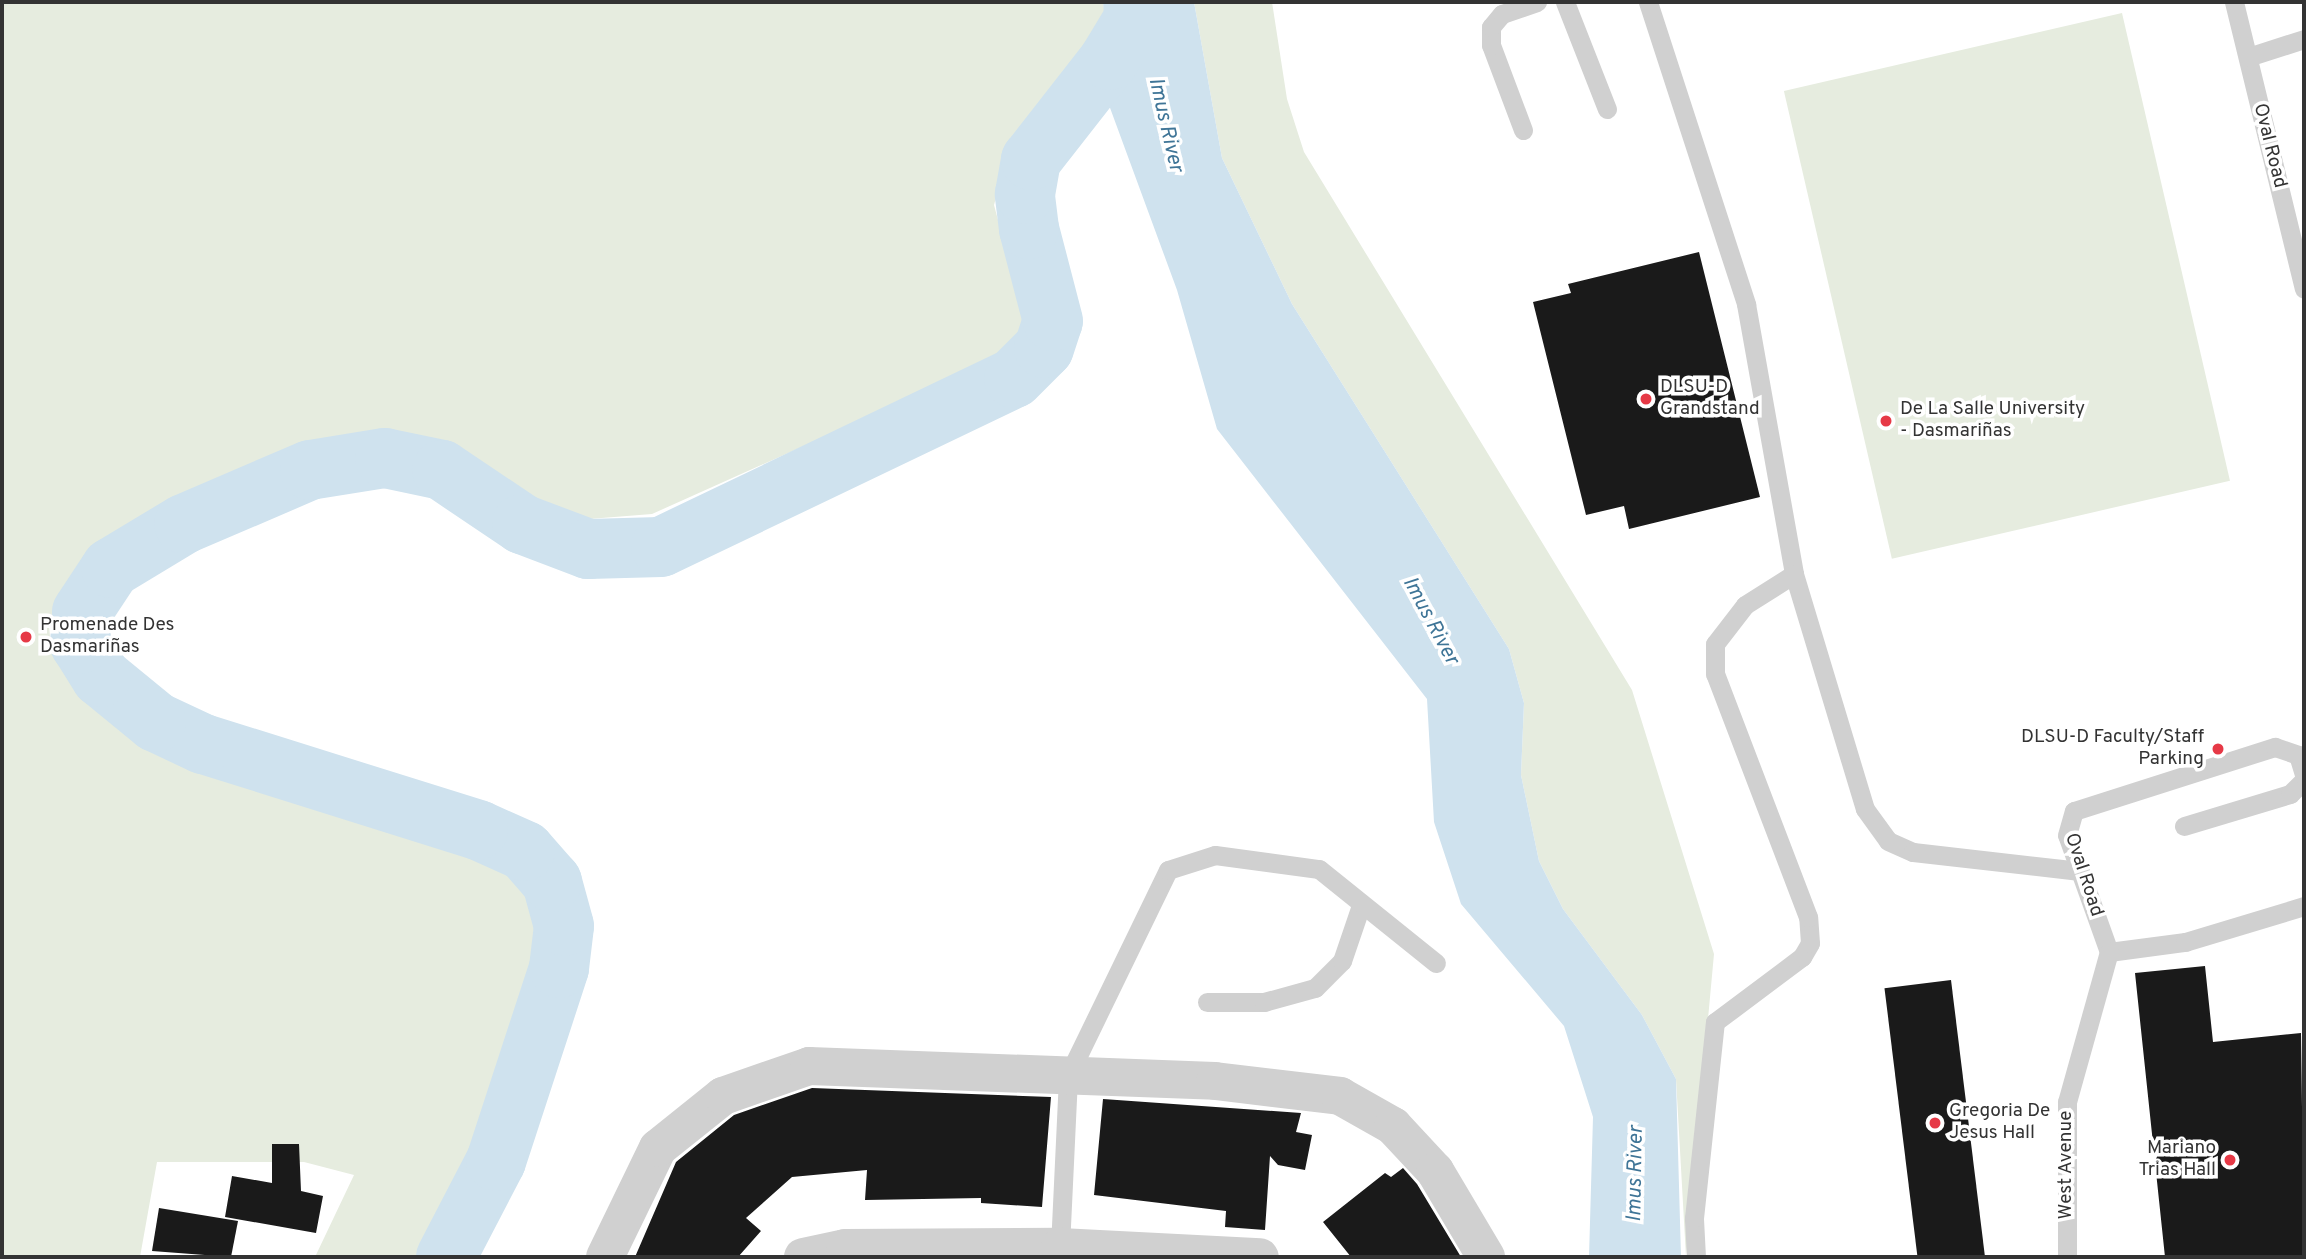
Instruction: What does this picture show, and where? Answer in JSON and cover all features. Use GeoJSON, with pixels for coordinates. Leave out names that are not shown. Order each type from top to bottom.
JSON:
{"type":"FeatureCollection","features":[{"type":"Feature","properties":{"kind":"street"},"geometry":{"type":"LineString","coordinates":[[605,1257],[658,1148],[723,1096],[809,1066],[1215,1081],[1340,1096],[1393,1126],[1435,1171],[1486,1257]]}},
{"type":"Feature","properties":{"kind":"street"},"geometry":{"type":"LineString","coordinates":[[803,1257],[845,1248],[1060,1247],[1164,1255],[1260,1257]]}},
{"type":"Feature","properties":{"kind":"lane"},"geometry":{"type":"LineString","coordinates":[[1523,130],[1491,45],[1491,27],[1502,13],[1537,2]]}},
{"type":"Feature","properties":{"kind":"lane"},"geometry":{"type":"LineString","coordinates":[[1565,2],[1607,109]]}},
{"type":"Feature","properties":{"kind":"lane"},"geometry":{"type":"LineString","coordinates":[[1648,2],[1746,304],[1794,574],[1865,809],[1888,841],[1913,852],[2080,872]]}},
{"type":"Feature","properties":{"kind":"lane","name":"Oval Road"},"geometry":{"type":"LineString","coordinates":[[2234,2],[2304,289]]}},
{"type":"Feature","properties":{"kind":"lane"},"geometry":{"type":"LineString","coordinates":[[2248,57],[2304,39]]}},
{"type":"Feature","properties":{"kind":"lane"},"geometry":{"type":"LineString","coordinates":[[1696,1257],[1694,1218],[1714,1022],[1793,964],[1810,943],[1808,916],[1715,674],[1715,645],[1745,604],[1794,574]]}},
{"type":"Feature","properties":{"kind":"lane","name":"Oval Road"},"geometry":{"type":"LineString","coordinates":[[2109,952],[2067,835],[2074,811],[2275,747],[2298,755],[2304,777],[2290,794],[2184,827]]}},
{"type":"Feature","properties":{"kind":"lane"},"geometry":{"type":"LineString","coordinates":[[1060,1247],[1068,1076],[1168,870],[1215,855],[1319,869],[1360,908],[1436,963]]}},
{"type":"Feature","properties":{"kind":"lane"},"geometry":{"type":"LineString","coordinates":[[2109,952],[2185,942],[2304,906]]}},
{"type":"Feature","properties":{"kind":"lane"},"geometry":{"type":"LineString","coordinates":[[1207,1002],[1265,1002],[1315,988],[1342,961],[1360,908]]}},
{"type":"Feature","properties":{"kind":"lane","name":"West Avenue"},"geometry":{"type":"LineString","coordinates":[[2067,1257],[2067,1102],[2109,952]]}},
{"type":"Feature","properties":{"kind":"shaded area"},"geometry":{"type":"Polygon","coordinates":[[[2,2],[1103,2],[1105,15],[1088,48],[1006,161],[994,205],[1024,317],[1022,338],[996,360],[652,514],[589,519],[535,504],[446,446],[415,439],[368,438],[303,452],[181,497],[128,526],[95,554],[58,607],[49,626],[51,647],[81,692],[142,741],[192,765],[471,852],[510,869],[531,890],[542,925],[535,964],[475,1156],[418,1257],[315,1257],[354,1175],[304,1162],[157,1162],[140,1257],[2,1257],[2,2]]]}},
{"type":"Feature","properties":{"kind":"shaded area"},"geometry":{"type":"Polygon","coordinates":[[[1194,2],[1272,2],[1287,99],[1304,152],[1632,690],[1714,954],[1686,1257],[1676,1079],[1642,1015],[1563,909],[1539,861],[1521,775],[1524,703],[1509,649],[1292,304],[1222,158],[1194,2]]]}},
{"type":"Feature","properties":{"kind":"shaded area"},"geometry":{"type":"Polygon","coordinates":[[[2122,13],[2230,481],[1892,559],[1784,91],[2122,13]]]}},
{"type":"Feature","properties":{"kind":"water","name":"Imus River"},"geometry":{"type":"Polygon","coordinates":[[[1103,2],[1194,2],[1222,158],[1292,304],[1509,649],[1524,703],[1521,775],[1539,861],[1563,909],[1642,1015],[1676,1079],[1681,1257],[1589,1257],[1593,1117],[1564,1026],[1461,904],[1434,822],[1427,699],[1217,429],[1177,290],[1088,48],[1104,15],[1103,2]]]}},
{"type":"Feature","properties":{"kind":"building","name":"DLSU-D Grandstand"},"geometry":{"type":"Polygon","coordinates":[[[1699,252],[1760,497],[1629,529],[1624,506],[1586,515],[1533,302],[1571,293],[1568,284],[1699,252]]]}},
{"type":"Feature","properties":{"kind":"building","name":"Mariano Trias Hall"},"geometry":{"type":"Polygon","coordinates":[[[2205,966],[2213,1042],[2301,1033],[2304,1257],[2165,1257],[2135,973],[2205,966]]]}},
{"type":"Feature","properties":{"kind":"building","name":"Gregoria De Jesus Hall"},"geometry":{"type":"Polygon","coordinates":[[[1951,980],[1985,1257],[1918,1257],[1884,988],[1951,980]]]}},
{"type":"Feature","properties":{"kind":"building"},"geometry":{"type":"Polygon","coordinates":[[[812,1088],[1051,1097],[1042,1207],[981,1203],[981,1198],[865,1200],[867,1170],[792,1177],[746,1218],[761,1231],[738,1257],[635,1257],[676,1162],[734,1115],[812,1088]]]}},
{"type":"Feature","properties":{"kind":"building"},"geometry":{"type":"Polygon","coordinates":[[[1103,1099],[1301,1113],[1296,1132],[1312,1135],[1305,1170],[1278,1165],[1270,1156],[1265,1230],[1225,1227],[1226,1211],[1094,1195],[1103,1099]]]}},
{"type":"Feature","properties":{"kind":"building"},"geometry":{"type":"Polygon","coordinates":[[[272,1144],[299,1144],[301,1191],[323,1196],[316,1233],[225,1217],[232,1176],[272,1183],[272,1144]]]}},
{"type":"Feature","properties":{"kind":"building"},"geometry":{"type":"Polygon","coordinates":[[[1403,1168],[1417,1184],[1461,1257],[1351,1257],[1323,1222],[1385,1173],[1391,1177],[1403,1168]]]}},
{"type":"Feature","properties":{"kind":"building"},"geometry":{"type":"Polygon","coordinates":[[[159,1208],[238,1221],[231,1257],[152,1251],[159,1208]]]}},
{"type":"Feature","properties":{"kind":"waterway"},"geometry":{"type":"LineString","coordinates":[[446,1257],[496,1161],[559,968],[564,926],[552,882],[525,851],[478,830],[203,744],[156,722],[101,677],[80,644],[82,612],[111,568],[184,524],[310,470],[385,458],[442,470],[522,524],[588,549],[661,547],[1014,378],[1044,348],[1053,321],[1029,229],[1025,194],[1031,160],[1109,60],[1141,7]]}},
{"type":"Feature","properties":{"kind":"place","name":"DLSU-D Grandstand"},"geometry":{"type":"Point","coordinates":[1646,399]}},
{"type":"Feature","properties":{"kind":"place","name":"De La Salle University - Dasmariñas"},"geometry":{"type":"Point","coordinates":[1886,421]}},
{"type":"Feature","properties":{"kind":"place","name":"Promenade Des Dasmariñas"},"geometry":{"type":"Point","coordinates":[26,637]}},
{"type":"Feature","properties":{"kind":"place","name":"DLSU-D Faculty/Staff Parking"},"geometry":{"type":"Point","coordinates":[2218,749]}},
{"type":"Feature","properties":{"kind":"place","name":"Gregoria De Jesus Hall"},"geometry":{"type":"Point","coordinates":[1935,1123]}},
{"type":"Feature","properties":{"kind":"place","name":"Mariano Trias Hall"},"geometry":{"type":"Point","coordinates":[2230,1160]}}]}
